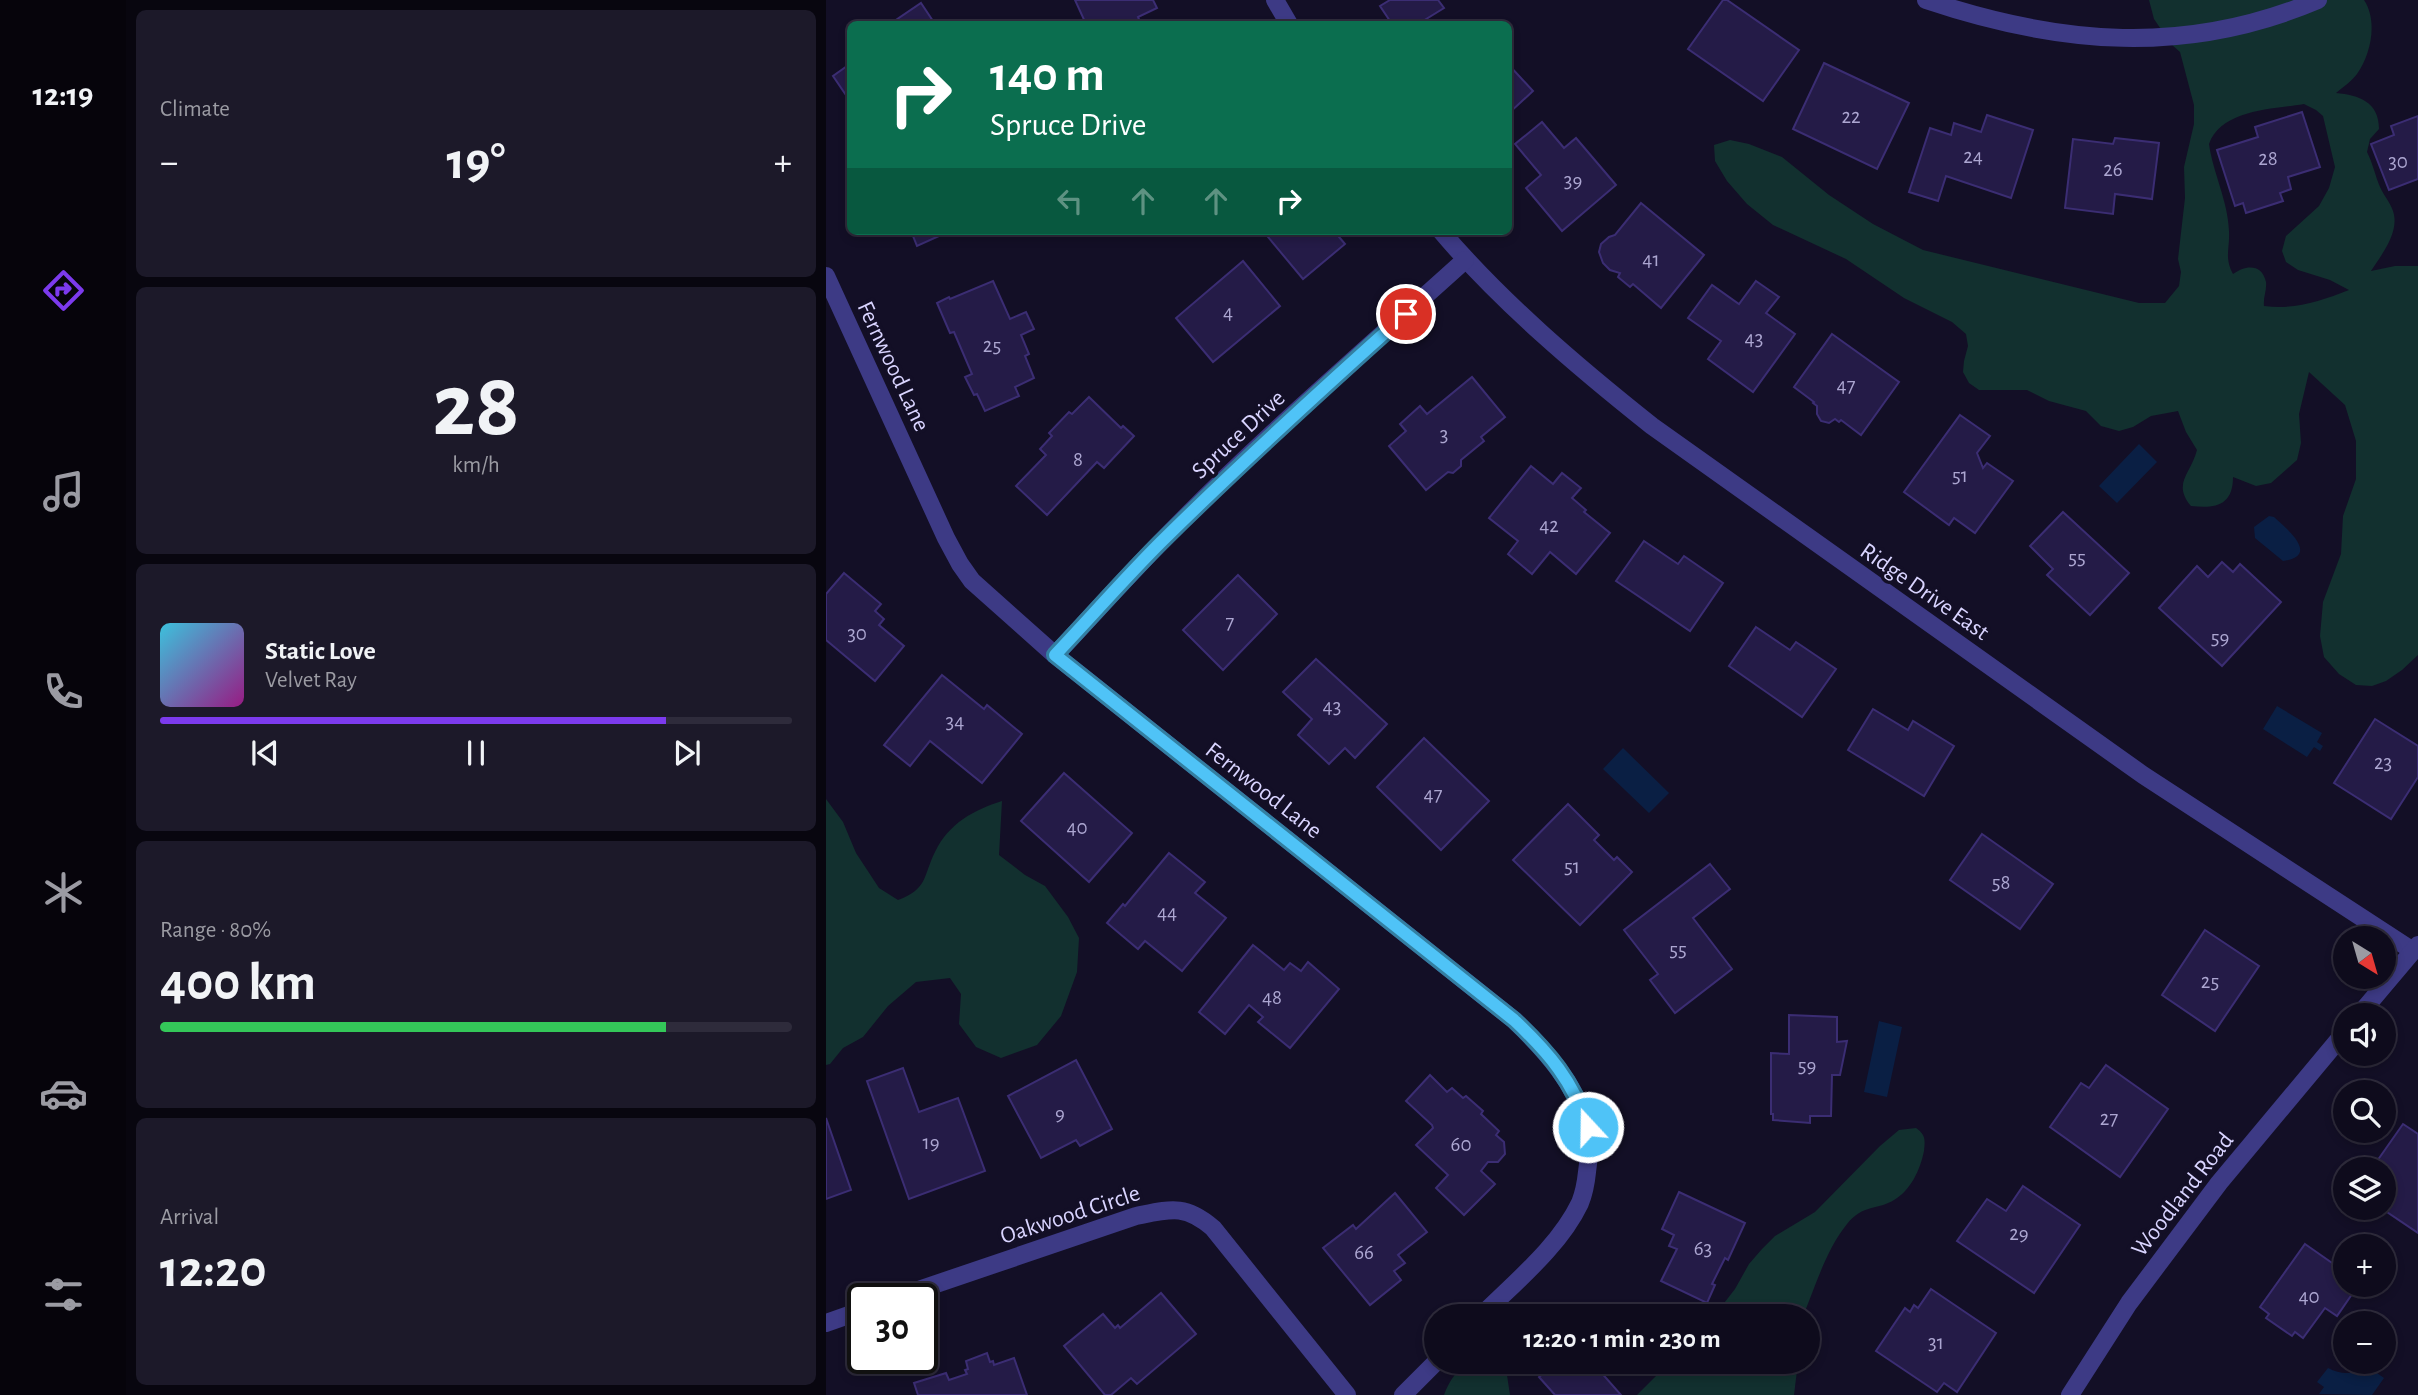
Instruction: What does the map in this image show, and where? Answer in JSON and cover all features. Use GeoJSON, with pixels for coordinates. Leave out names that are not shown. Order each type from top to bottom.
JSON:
{"type":"FeatureCollection","features":[{"type":"Feature","properties":{"kind":"street"},"geometry":{"type":"LineString","coordinates":[[1275,0],[1287,21]]}},
{"type":"Feature","properties":{"kind":"street"},"geometry":{"type":"LineString","coordinates":[[1926,0],[1975,16],[2045,32],[2109,38],[2198,34],[2258,22],[2318,0]]}},
{"type":"Feature","properties":{"kind":"street","name":"Ridge Drive East"},"geometry":{"type":"LineString","coordinates":[[1443,235],[1465,260],[1604,387],[1652,426],[2143,775],[2228,833],[2416,948]]}},
{"type":"Feature","properties":{"kind":"street","name":"Spruce Drive"},"geometry":{"type":"LineString","coordinates":[[1055,655],[1157,545],[1286,421],[1465,260]]}},
{"type":"Feature","properties":{"kind":"street","name":"Fernwood Lane"},"geometry":{"type":"LineString","coordinates":[[826,276],[960,564],[985,595],[1055,655],[1514,1020],[1560,1069],[1580,1103],[1588,1127],[1590,1150],[1584,1189],[1580,1202],[1561,1233],[1493,1304]]}},
{"type":"Feature","properties":{"kind":"street"},"geometry":{"type":"LineString","coordinates":[[2369,1003],[2416,948]]}},
{"type":"Feature","properties":{"kind":"street","name":"Woodland Road"},"geometry":{"type":"LineString","coordinates":[[2070,1395],[2129,1303],[2218,1183],[2333,1046]]}},
{"type":"Feature","properties":{"kind":"street","name":"Oakwood Circle"},"geometry":{"type":"LineString","coordinates":[[938,1283],[1136,1216],[1181,1209],[1200,1217],[1213,1228],[1348,1395]]}},
{"type":"Feature","properties":{"kind":"street"},"geometry":{"type":"LineString","coordinates":[[826,1323],[847,1316]]}},
{"type":"Feature","properties":{"kind":"street"},"geometry":{"type":"LineString","coordinates":[[1404,1395],[1424,1374]]}},
{"type":"Feature","properties":{"kind":"green space"},"geometry":{"type":"Polygon","coordinates":[[[2149,0],[2364,0],[2368,8],[2372,27],[2366,57],[2355,77],[2336,93],[2360,98],[2376,112],[2378,120],[2379,129],[2370,139],[2367,152],[2395,219],[2389,243],[2371,271],[2395,266],[2418,266],[2418,655],[2386,681],[2372,686],[2356,685],[2339,674],[2324,657],[2320,636],[2323,602],[2341,554],[2343,516],[2356,479],[2356,441],[2345,405],[2309,372],[2299,414],[2301,443],[2297,460],[2271,483],[2256,486],[2233,477],[2230,494],[2221,503],[2208,507],[2191,506],[2183,491],[2183,485],[2197,450],[2178,411],[2151,416],[2133,427],[2119,431],[2101,426],[2086,411],[2049,401],[2027,390],[1979,390],[1969,383],[1963,372],[1968,346],[1966,334],[1952,322],[1904,298],[1846,259],[1773,225],[1747,204],[1727,181],[1715,161],[1714,145],[1730,140],[1749,144],[1782,157],[1829,195],[1873,224],[1923,250],[2139,303],[2165,303],[2179,286],[2181,272],[2178,259],[2185,198],[2184,167],[2194,124],[2194,105],[2180,52],[2171,44],[2154,19],[2149,0]],[[2304,104],[2237,117],[2215,132],[2209,144],[2228,220],[2230,268],[2233,274],[2248,268],[2261,271],[2266,282],[2264,306],[2308,304],[2349,290],[2330,280],[2298,270],[2286,262],[2282,251],[2286,236],[2319,206],[2329,188],[2335,167],[2323,116],[2304,104]]]}},
{"type":"Feature","properties":{"kind":"green space"},"geometry":{"type":"Polygon","coordinates":[[[826,799],[843,822],[856,853],[879,888],[898,900],[920,886],[935,852],[955,825],[972,813],[1002,801],[999,855],[1045,886],[1068,917],[1079,938],[1077,972],[1061,1016],[1037,1045],[1001,1058],[976,1047],[959,1024],[961,994],[950,978],[916,982],[888,1006],[863,1037],[843,1048],[830,1064],[826,1065],[826,799]]]}},
{"type":"Feature","properties":{"kind":"green space"},"geometry":{"type":"Polygon","coordinates":[[[1916,1128],[1923,1135],[1924,1151],[1914,1179],[1900,1196],[1859,1213],[1847,1224],[1827,1256],[1808,1304],[1723,1304],[1749,1264],[1775,1236],[1815,1212],[1899,1130],[1916,1128]]]}},
{"type":"Feature","properties":{"kind":"green space"},"geometry":{"type":"Polygon","coordinates":[[[1507,1374],[1510,1395],[1444,1395],[1454,1376],[1507,1374]]]}},
{"type":"Feature","properties":{"kind":"green space"},"geometry":{"type":"Polygon","coordinates":[[[1658,1374],[1797,1374],[1794,1395],[1637,1395],[1658,1374]]]}},
{"type":"Feature","properties":{"kind":"water"},"geometry":{"type":"Polygon","coordinates":[[[2139,444],[2157,462],[2117,503],[2099,486],[2139,444]]]}},
{"type":"Feature","properties":{"kind":"water"},"geometry":{"type":"Polygon","coordinates":[[[2269,516],[2274,517],[2297,541],[2299,554],[2294,558],[2283,561],[2255,538],[2254,527],[2269,516]]]}},
{"type":"Feature","properties":{"kind":"water"},"geometry":{"type":"Polygon","coordinates":[[[2277,706],[2322,733],[2317,742],[2323,746],[2320,751],[2314,747],[2307,757],[2263,729],[2277,706]]]}},
{"type":"Feature","properties":{"kind":"water"},"geometry":{"type":"Polygon","coordinates":[[[1623,748],[1669,793],[1649,813],[1603,769],[1623,748]]]}},
{"type":"Feature","properties":{"kind":"water"},"geometry":{"type":"Polygon","coordinates":[[[1879,1021],[1902,1027],[1887,1097],[1864,1092],[1879,1021]]]}},
{"type":"Feature","properties":{"kind":"water"},"geometry":{"type":"Polygon","coordinates":[[[2328,1368],[2333,1370],[2333,1374],[2378,1374],[2384,1378],[2372,1395],[2319,1394],[2324,1387],[2317,1382],[2328,1368]]]}},
{"type":"Feature","properties":{"kind":"building"},"geometry":{"type":"Polygon","coordinates":[[[1075,0],[1153,0],[1157,8],[1138,17],[1140,21],[1085,21],[1075,0]]]}},
{"type":"Feature","properties":{"kind":"building"},"geometry":{"type":"Polygon","coordinates":[[[1390,0],[1438,0],[1444,8],[1423,21],[1390,21],[1380,6],[1390,0]]]}},
{"type":"Feature","properties":{"kind":"building"},"geometry":{"type":"Polygon","coordinates":[[[1723,0],[1727,0],[1799,50],[1763,101],[1688,49],[1723,0]]]}},
{"type":"Feature","properties":{"kind":"building"},"geometry":{"type":"Polygon","coordinates":[[[921,3],[933,21],[894,21],[921,3]]]}},
{"type":"Feature","properties":{"kind":"building"},"geometry":{"type":"Polygon","coordinates":[[[1824,63],[1909,103],[1877,169],[1793,129],[1824,63]]]}},
{"type":"Feature","properties":{"kind":"building"},"geometry":{"type":"Polygon","coordinates":[[[847,66],[847,97],[833,76],[847,66]]]}},
{"type":"Feature","properties":{"kind":"building"},"geometry":{"type":"Polygon","coordinates":[[[1512,68],[1533,91],[1512,110],[1512,68]]]}},
{"type":"Feature","properties":{"kind":"building"},"geometry":{"type":"Polygon","coordinates":[[[2302,112],[2320,167],[2288,177],[2291,189],[2280,193],[2283,201],[2246,213],[2243,203],[2235,206],[2217,150],[2258,137],[2255,127],[2302,112]]]}},
{"type":"Feature","properties":{"kind":"building"},"geometry":{"type":"Polygon","coordinates":[[[1987,115],[2033,130],[2011,198],[1946,176],[1938,201],[1909,192],[1930,128],[1951,135],[1954,123],[1981,132],[1987,115]]]}},
{"type":"Feature","properties":{"kind":"building"},"geometry":{"type":"Polygon","coordinates":[[[2418,116],[2418,179],[2389,190],[2371,144],[2394,135],[2391,126],[2418,116]]]}},
{"type":"Feature","properties":{"kind":"building"},"geometry":{"type":"Polygon","coordinates":[[[1542,122],[1564,148],[1576,138],[1616,185],[1562,231],[1526,188],[1541,175],[1515,144],[1542,122]]]}},
{"type":"Feature","properties":{"kind":"building"},"geometry":{"type":"Polygon","coordinates":[[[2115,138],[2159,143],[2152,199],[2115,194],[2113,214],[2065,208],[2073,139],[2113,144],[2115,138]]]}},
{"type":"Feature","properties":{"kind":"building"},"geometry":{"type":"Polygon","coordinates":[[[1641,203],[1704,255],[1661,308],[1633,284],[1630,287],[1618,277],[1620,273],[1610,270],[1603,263],[1599,252],[1601,244],[1615,235],[1641,203]]]}},
{"type":"Feature","properties":{"kind":"building"},"geometry":{"type":"Polygon","coordinates":[[[913,235],[941,235],[917,246],[913,235]]]}},
{"type":"Feature","properties":{"kind":"building"},"geometry":{"type":"Polygon","coordinates":[[[1266,235],[1337,235],[1345,244],[1303,279],[1266,235]]]}},
{"type":"Feature","properties":{"kind":"building"},"geometry":{"type":"Polygon","coordinates":[[[1243,261],[1280,306],[1213,362],[1176,318],[1243,261]]]}},
{"type":"Feature","properties":{"kind":"building"},"geometry":{"type":"Polygon","coordinates":[[[993,281],[1010,319],[1026,312],[1034,329],[1021,335],[1029,354],[1025,356],[1034,378],[1015,387],[1019,396],[985,411],[965,377],[972,374],[954,332],[950,333],[937,303],[993,281]]]}},
{"type":"Feature","properties":{"kind":"building"},"geometry":{"type":"Polygon","coordinates":[[[1756,281],[1779,297],[1766,313],[1795,334],[1753,392],[1708,359],[1721,341],[1688,318],[1712,285],[1739,304],[1756,281]]]}},
{"type":"Feature","properties":{"kind":"building"},"geometry":{"type":"Polygon","coordinates":[[[1832,334],[1899,382],[1861,435],[1841,420],[1839,422],[1835,419],[1829,423],[1821,421],[1814,402],[1794,387],[1832,334]]]}},
{"type":"Feature","properties":{"kind":"building"},"geometry":{"type":"Polygon","coordinates":[[[1472,377],[1505,417],[1481,437],[1484,441],[1461,460],[1461,466],[1453,473],[1448,472],[1426,490],[1389,446],[1406,431],[1400,424],[1420,406],[1427,414],[1472,377]]]}},
{"type":"Feature","properties":{"kind":"building"},"geometry":{"type":"Polygon","coordinates":[[[1089,397],[1121,428],[1123,426],[1134,436],[1104,468],[1097,462],[1047,515],[1016,486],[1046,455],[1040,449],[1052,436],[1049,433],[1069,412],[1072,414],[1089,397]]]}},
{"type":"Feature","properties":{"kind":"building"},"geometry":{"type":"Polygon","coordinates":[[[1960,415],[1990,436],[1977,453],[1983,468],[1987,463],[2013,481],[1975,533],[1954,518],[1949,525],[1904,492],[1960,415]]]}},
{"type":"Feature","properties":{"kind":"building"},"geometry":{"type":"Polygon","coordinates":[[[1531,466],[1553,484],[1562,473],[1581,488],[1572,498],[1586,510],[1584,512],[1610,533],[1576,574],[1550,552],[1532,574],[1508,554],[1518,541],[1489,518],[1531,466]]]}},
{"type":"Feature","properties":{"kind":"building"},"geometry":{"type":"Polygon","coordinates":[[[2063,512],[2129,573],[2090,615],[2047,575],[2053,569],[2030,546],[2063,512]]]}},
{"type":"Feature","properties":{"kind":"building"},"geometry":{"type":"Polygon","coordinates":[[[1644,541],[1678,564],[1684,556],[1723,583],[1690,631],[1616,581],[1644,541]]]}},
{"type":"Feature","properties":{"kind":"building"},"geometry":{"type":"Polygon","coordinates":[[[2222,562],[2233,572],[2240,564],[2281,602],[2222,666],[2159,608],[2197,566],[2208,577],[2222,562]]]}},
{"type":"Feature","properties":{"kind":"building"},"geometry":{"type":"Polygon","coordinates":[[[844,573],[881,604],[875,611],[884,619],[879,625],[904,646],[875,681],[826,640],[826,594],[844,573]]]}},
{"type":"Feature","properties":{"kind":"building"},"geometry":{"type":"Polygon","coordinates":[[[1238,575],[1277,614],[1223,670],[1183,630],[1238,575]]]}},
{"type":"Feature","properties":{"kind":"building"},"geometry":{"type":"Polygon","coordinates":[[[1756,627],[1790,650],[1796,642],[1836,669],[1802,717],[1729,666],[1756,627]]]}},
{"type":"Feature","properties":{"kind":"building"},"geometry":{"type":"Polygon","coordinates":[[[1316,659],[1387,724],[1355,758],[1345,748],[1329,764],[1298,735],[1312,719],[1283,692],[1316,659]]]}},
{"type":"Feature","properties":{"kind":"building"},"geometry":{"type":"Polygon","coordinates":[[[942,675],[984,709],[987,705],[1022,734],[982,783],[930,741],[910,766],[884,745],[942,675]]]}},
{"type":"Feature","properties":{"kind":"building"},"geometry":{"type":"Polygon","coordinates":[[[1873,709],[1908,730],[1913,721],[1954,746],[1924,796],[1848,750],[1873,709]]]}},
{"type":"Feature","properties":{"kind":"building"},"geometry":{"type":"Polygon","coordinates":[[[2375,719],[2418,746],[2418,777],[2391,819],[2334,783],[2375,719]]]}},
{"type":"Feature","properties":{"kind":"building"},"geometry":{"type":"Polygon","coordinates":[[[1424,738],[1489,801],[1441,850],[1377,787],[1424,738]]]}},
{"type":"Feature","properties":{"kind":"building"},"geometry":{"type":"Polygon","coordinates":[[[1064,773],[1132,833],[1089,882],[1021,821],[1064,773]]]}},
{"type":"Feature","properties":{"kind":"building"},"geometry":{"type":"Polygon","coordinates":[[[1568,804],[1599,835],[1594,840],[1614,860],[1617,857],[1632,872],[1580,925],[1513,860],[1568,804]]]}},
{"type":"Feature","properties":{"kind":"building"},"geometry":{"type":"Polygon","coordinates":[[[1982,834],[2053,884],[2020,929],[1950,880],[1982,834]]]}},
{"type":"Feature","properties":{"kind":"building"},"geometry":{"type":"Polygon","coordinates":[[[1169,853],[1205,882],[1195,893],[1226,918],[1182,971],[1145,941],[1138,949],[1107,923],[1123,904],[1125,906],[1169,853]]]}},
{"type":"Feature","properties":{"kind":"building"},"geometry":{"type":"Polygon","coordinates":[[[1710,864],[1730,889],[1693,918],[1732,969],[1675,1013],[1650,980],[1658,974],[1624,930],[1710,864]]]}},
{"type":"Feature","properties":{"kind":"building"},"geometry":{"type":"Polygon","coordinates":[[[2205,930],[2259,966],[2215,1031],[2162,995],[2205,930]]]}},
{"type":"Feature","properties":{"kind":"building"},"geometry":{"type":"Polygon","coordinates":[[[1253,945],[1284,970],[1290,963],[1301,971],[1308,962],[1339,989],[1290,1048],[1258,1022],[1263,1017],[1249,1005],[1225,1034],[1199,1012],[1253,945]]]}},
{"type":"Feature","properties":{"kind":"building"},"geometry":{"type":"Polygon","coordinates":[[[1789,1015],[1837,1017],[1837,1042],[1847,1041],[1840,1075],[1832,1075],[1831,1116],[1810,1116],[1810,1123],[1773,1120],[1771,1114],[1771,1053],[1789,1054],[1789,1015]]]}},
{"type":"Feature","properties":{"kind":"building"},"geometry":{"type":"Polygon","coordinates":[[[1076,1060],[1112,1129],[1080,1146],[1076,1140],[1041,1158],[1008,1096],[1076,1060]]]}},
{"type":"Feature","properties":{"kind":"building"},"geometry":{"type":"Polygon","coordinates":[[[2106,1065],[2168,1109],[2120,1177],[2050,1127],[2081,1083],[2089,1088],[2106,1065]]]}},
{"type":"Feature","properties":{"kind":"building"},"geometry":{"type":"Polygon","coordinates":[[[903,1068],[919,1112],[958,1098],[985,1171],[909,1199],[867,1081],[903,1068]]]}},
{"type":"Feature","properties":{"kind":"building"},"geometry":{"type":"Polygon","coordinates":[[[1430,1075],[1447,1092],[1452,1088],[1483,1111],[1481,1114],[1499,1131],[1496,1135],[1504,1142],[1505,1154],[1498,1162],[1488,1162],[1481,1171],[1495,1184],[1464,1215],[1436,1188],[1448,1175],[1416,1145],[1433,1128],[1406,1101],[1430,1075]]]}},
{"type":"Feature","properties":{"kind":"building"},"geometry":{"type":"Polygon","coordinates":[[[826,1118],[851,1190],[826,1199],[826,1118]]]}},
{"type":"Feature","properties":{"kind":"building"},"geometry":{"type":"Polygon","coordinates":[[[2403,1124],[2418,1134],[2418,1233],[2396,1218],[2396,1157],[2380,1157],[2390,1143],[2396,1143],[2396,1134],[2403,1124]]]}},
{"type":"Feature","properties":{"kind":"building"},"geometry":{"type":"Polygon","coordinates":[[[2023,1186],[2080,1225],[2034,1293],[1957,1241],[1987,1199],[2006,1211],[2023,1186]]]}},
{"type":"Feature","properties":{"kind":"building"},"geometry":{"type":"Polygon","coordinates":[[[1679,1192],[1745,1223],[1728,1260],[1725,1258],[1712,1284],[1715,1285],[1707,1303],[1661,1281],[1677,1249],[1669,1246],[1674,1235],[1662,1229],[1679,1192]]]}},
{"type":"Feature","properties":{"kind":"building"},"geometry":{"type":"Polygon","coordinates":[[[1395,1193],[1427,1232],[1398,1255],[1405,1263],[1394,1271],[1401,1280],[1370,1305],[1323,1248],[1353,1225],[1356,1229],[1395,1193]]]}},
{"type":"Feature","properties":{"kind":"building"},"geometry":{"type":"Polygon","coordinates":[[[2305,1244],[2333,1264],[2333,1297],[2350,1297],[2340,1311],[2333,1311],[2333,1313],[2325,1308],[2303,1338],[2295,1332],[2292,1336],[2266,1318],[2269,1314],[2260,1307],[2305,1244]]]}},
{"type":"Feature","properties":{"kind":"building"},"geometry":{"type":"Polygon","coordinates":[[[1931,1289],[1996,1333],[1957,1392],[1944,1383],[1937,1392],[1876,1351],[1905,1308],[1910,1312],[1914,1305],[1918,1308],[1931,1289]]]}},
{"type":"Feature","properties":{"kind":"building"},"geometry":{"type":"Polygon","coordinates":[[[1161,1293],[1196,1334],[1137,1384],[1131,1378],[1111,1395],[1105,1395],[1064,1346],[1103,1314],[1115,1328],[1118,1325],[1120,1328],[1161,1293]]]}},
{"type":"Feature","properties":{"kind":"building"},"geometry":{"type":"Polygon","coordinates":[[[987,1353],[994,1365],[1014,1358],[1027,1395],[918,1395],[914,1383],[946,1373],[949,1380],[967,1374],[966,1361],[987,1353]]]}},
{"type":"Feature","properties":{"kind":"building"},"geometry":{"type":"Polygon","coordinates":[[[1543,1374],[1603,1374],[1621,1395],[1555,1395],[1539,1377],[1543,1374]]]}},
{"type":"Feature","properties":{"kind":"route"},"geometry":{"type":"LineString","coordinates":[[1406,314],[1286,421],[1157,545],[1055,655],[1514,1020],[1560,1069],[1580,1103],[1588,1127]]}}]}
